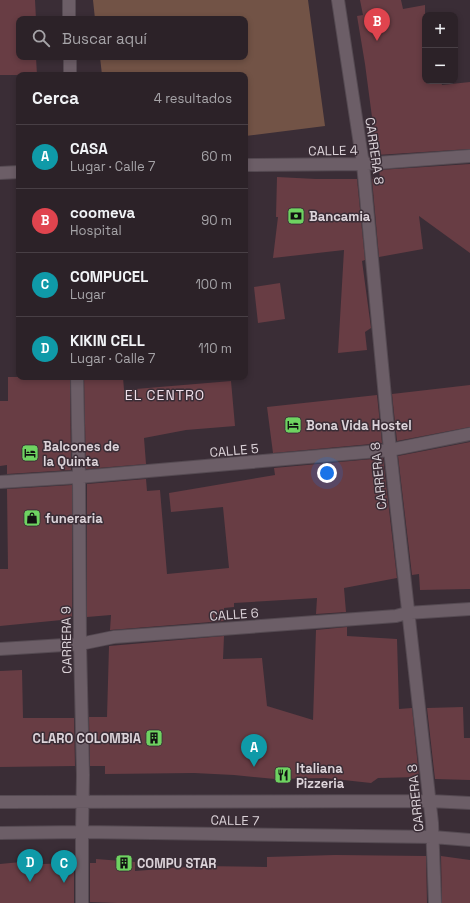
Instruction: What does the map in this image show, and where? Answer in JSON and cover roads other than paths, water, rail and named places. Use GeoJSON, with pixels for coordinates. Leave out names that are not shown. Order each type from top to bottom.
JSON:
{"type":"FeatureCollection","features":[{"type":"Feature","properties":{"kind":"street"},"geometry":{"type":"LineString","coordinates":[[69,0],[70,16]]}},
{"type":"Feature","properties":{"kind":"street","name":"CARRERA 8"},"geometry":{"type":"LineString","coordinates":[[338,0],[363,164],[407,613],[430,801],[433,837],[435,903]]}},
{"type":"Feature","properties":{"kind":"street"},"geometry":{"type":"LineString","coordinates":[[70,60],[70,72]]}},
{"type":"Feature","properties":{"kind":"street","name":"CALLE 4"},"geometry":{"type":"LineString","coordinates":[[248,165],[363,164],[470,156]]}},
{"type":"Feature","properties":{"kind":"street"},"geometry":{"type":"LineString","coordinates":[[0,173],[16,172]]}},
{"type":"Feature","properties":{"kind":"street","name":"CARRERA 9"},"geometry":{"type":"LineString","coordinates":[[77,380],[83,775],[82,903]]}},
{"type":"Feature","properties":{"kind":"street","name":"CALLE 5"},"geometry":{"type":"LineString","coordinates":[[0,482],[79,477],[390,450],[470,434]]}},
{"type":"Feature","properties":{"kind":"street","name":"CALLE 6"},"geometry":{"type":"LineString","coordinates":[[0,649],[80,644],[114,638],[470,609]]}},
{"type":"Feature","properties":{"kind":"street","name":"CALLE 7"},"geometry":{"type":"LineString","coordinates":[[0,802],[430,801],[470,803]]}},
{"type":"Feature","properties":{"kind":"street","name":"CALLE 7"},"geometry":{"type":"LineString","coordinates":[[0,833],[82,832],[433,837],[470,840]]}},
{"type":"Feature","properties":{"kind":"place","name":"coomeva"},"geometry":{"type":"Point","coordinates":[377,41]}},
{"type":"Feature","properties":{"kind":"place","name":"Bancamia"},"geometry":{"type":"Point","coordinates":[296,216]}},
{"type":"Feature","properties":{"kind":"place","name":"Bona Vida Hostel"},"geometry":{"type":"Point","coordinates":[293,425]}},
{"type":"Feature","properties":{"kind":"place","name":"Balcones de la Quinta"},"geometry":{"type":"Point","coordinates":[30,453]}},
{"type":"Feature","properties":{"kind":"place","name":"funeraria"},"geometry":{"type":"Point","coordinates":[32,518]}},
{"type":"Feature","properties":{"kind":"place","name":"CLARO COLOMBIA"},"geometry":{"type":"Point","coordinates":[154,738]}},
{"type":"Feature","properties":{"kind":"place","name":"CASA"},"geometry":{"type":"Point","coordinates":[254,767]}},
{"type":"Feature","properties":{"kind":"place","name":"Italiana Pizzeria"},"geometry":{"type":"Point","coordinates":[283,775]}},
{"type":"Feature","properties":{"kind":"place","name":"COMPU STAR"},"geometry":{"type":"Point","coordinates":[124,863]}},
{"type":"Feature","properties":{"kind":"place","name":"KIKIN CELL"},"geometry":{"type":"Point","coordinates":[30,882]}},
{"type":"Feature","properties":{"kind":"place","name":"COMPUCEL"},"geometry":{"type":"Point","coordinates":[64,883]}},
{"type":"Feature","properties":{"kind":"district","name":"EL CENTRO"},"geometry":{"type":"Point","coordinates":[165,395]}}]}
